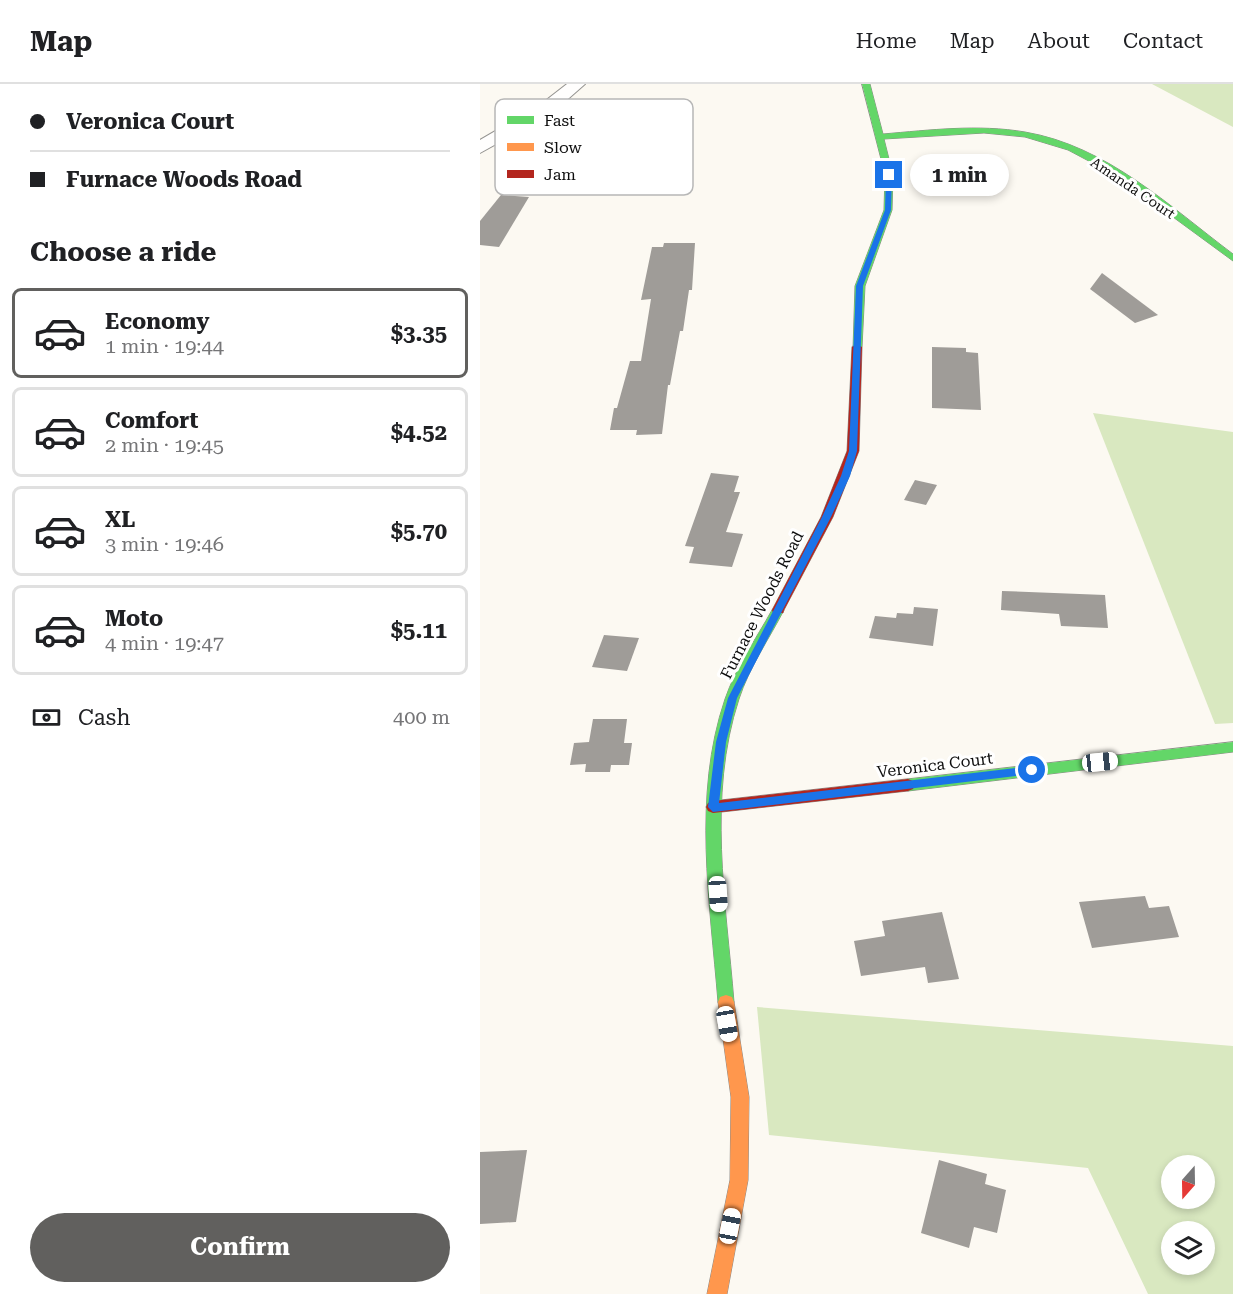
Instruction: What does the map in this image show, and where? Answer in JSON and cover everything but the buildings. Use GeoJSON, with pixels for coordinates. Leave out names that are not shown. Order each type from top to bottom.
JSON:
{"type":"FeatureCollection","features":[{"type":"Feature","properties":{"kind":"street"},"geometry":{"type":"LineString","coordinates":[[559,99],[577,84]]}},
{"type":"Feature","properties":{"kind":"street","name":"Furnace Woods Road"},"geometry":{"type":"LineString","coordinates":[[717,1294],[739,1180],[740,1097],[727,1024],[713,807],[721,742],[732,698],[827,517],[853,451],[860,286],[888,210],[889,175],[866,84]]}},
{"type":"Feature","properties":{"kind":"street","name":"Amanda Court"},"geometry":{"type":"LineString","coordinates":[[881,137],[993,132],[1065,145],[1102,164],[1233,258]]}},
{"type":"Feature","properties":{"kind":"street","name":"Veronica Court"},"geometry":{"type":"LineString","coordinates":[[713,807],[1233,747]]}},
{"type":"Feature","properties":{"kind":"green space"},"geometry":{"type":"Polygon","coordinates":[[[1152,84],[1233,84],[1233,127],[1152,84]]]}},
{"type":"Feature","properties":{"kind":"green space"},"geometry":{"type":"Polygon","coordinates":[[[1093,413],[1233,432],[1233,723],[1215,724],[1093,413]]]}},
{"type":"Feature","properties":{"kind":"green space"},"geometry":{"type":"Polygon","coordinates":[[[757,1007],[1233,1046],[1233,1294],[1148,1294],[1088,1168],[769,1135],[757,1007]]]}},
{"type":"Feature","properties":{"kind":"traffic: fast"},"geometry":{"type":"LineString","coordinates":[[857,347],[860,286],[888,210],[889,175],[866,84]]}},
{"type":"Feature","properties":{"kind":"traffic: fast"},"geometry":{"type":"LineString","coordinates":[[881,137],[984,131],[1045,139],[1071,148],[1120,174],[1233,258]]}},
{"type":"Feature","properties":{"kind":"traffic: fast"},"geometry":{"type":"LineString","coordinates":[[726,1002],[714,849],[716,771],[722,734],[732,699],[747,665],[778,610]]}},
{"type":"Feature","properties":{"kind":"traffic: fast"},"geometry":{"type":"LineString","coordinates":[[908,785],[1233,747]]}},
{"type":"Feature","properties":{"kind":"traffic: slow"},"geometry":{"type":"LineString","coordinates":[[717,1294],[739,1180],[740,1097],[726,1002]]}},
{"type":"Feature","properties":{"kind":"traffic: jam"},"geometry":{"type":"LineString","coordinates":[[778,610],[827,517],[853,451],[857,347]]}},
{"type":"Feature","properties":{"kind":"traffic: jam"},"geometry":{"type":"LineString","coordinates":[[713,807],[908,785]]}},
{"type":"Feature","properties":{"kind":"route"},"geometry":{"type":"LineString","coordinates":[[889,175],[888,210],[860,286],[853,451],[827,517],[732,698],[721,742],[713,807],[1032,770]]}}]}
